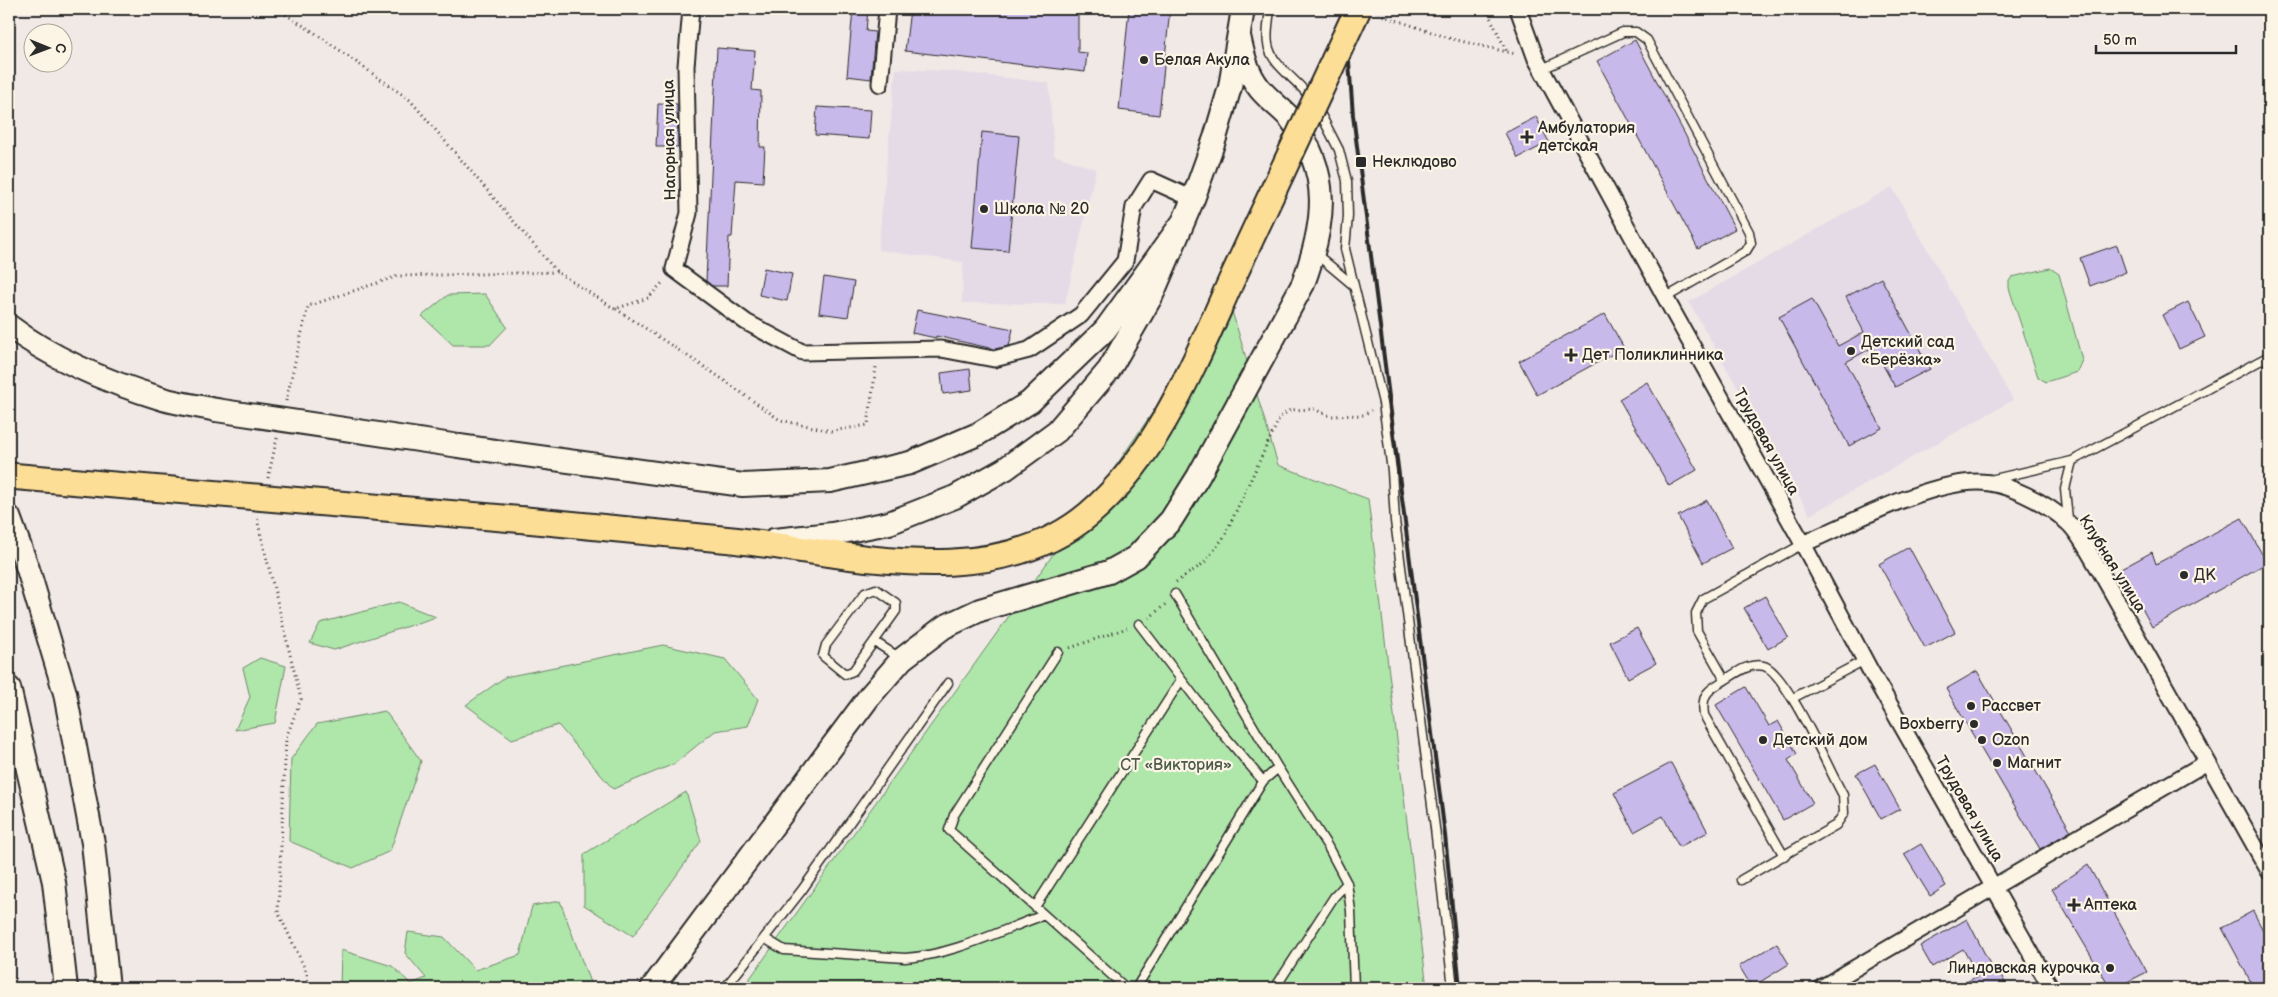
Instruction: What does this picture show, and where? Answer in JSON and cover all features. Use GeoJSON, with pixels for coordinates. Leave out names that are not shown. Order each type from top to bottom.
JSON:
{"type":"FeatureCollection","features":[{"type":"Feature","properties":{"kind":"main road"},"geometry":{"type":"LineString","coordinates":[[9,476],[526,520],[734,540],[858,558],[918,563],[967,561],[1008,554],[1046,542],[1088,515],[1128,475],[1164,420],[1364,10]]}},
{"type":"Feature","properties":{"kind":"street","name":"Нагорная улица"},"geometry":{"type":"LineString","coordinates":[[674,269],[688,213],[686,66],[691,9]]}},
{"type":"Feature","properties":{"kind":"street"},"geometry":{"type":"LineString","coordinates":[[880,84],[887,9]]}},
{"type":"Feature","properties":{"kind":"street"},"geometry":{"type":"LineString","coordinates":[[734,540],[800,538],[889,523],[954,497],[1005,469],[1057,430],[1109,370],[1152,295],[1193,199],[1215,138],[1230,87],[1243,9]]}},
{"type":"Feature","properties":{"kind":"street","name":"Трудовая улица"},"geometry":{"type":"LineString","coordinates":[[1518,9],[1539,64],[1665,298],[1803,544],[1865,660],[2051,988]]}},
{"type":"Feature","properties":{"kind":"street"},"geometry":{"type":"LineString","coordinates":[[652,988],[869,697],[902,659],[944,627],[980,610],[1109,572],[1136,557],[1171,520],[1198,477],[1303,284],[1314,253],[1320,226],[1322,191],[1313,157],[1290,119],[1260,88],[1245,64],[1239,36]]}},
{"type":"Feature","properties":{"kind":"street"},"geometry":{"type":"LineString","coordinates":[[674,269],[746,322],[802,352],[941,349],[994,359],[1029,350],[1081,314],[1125,262],[1134,207],[1151,180],[1193,199]]}},
{"type":"Feature","properties":{"kind":"street"},"geometry":{"type":"LineString","coordinates":[[9,326],[25,338],[87,371],[164,399],[216,410],[743,485],[830,481],[910,463],[978,434],[1030,402],[1105,330],[1183,222]]}},
{"type":"Feature","properties":{"kind":"street","name":"Клубная улица"},"geometry":{"type":"LineString","coordinates":[[1803,544],[1923,493],[1978,482],[2024,494],[2068,522],[2099,569],[2269,871]]}},
{"type":"Feature","properties":{"kind":"street"},"geometry":{"type":"LineString","coordinates":[[9,517],[28,569],[65,692],[93,843],[108,988]]}},
{"type":"Feature","properties":{"kind":"street"},"geometry":{"type":"LineString","coordinates":[[9,688],[54,882],[66,988]]}},
{"type":"Feature","properties":{"kind":"street"},"geometry":{"type":"LineString","coordinates":[[1994,888],[2207,762]]}},
{"type":"Feature","properties":{"kind":"street","name":"Трудовая улица"},"geometry":{"type":"LineString","coordinates":[[1821,988],[1994,888]]}},
{"type":"Feature","properties":{"kind":"lane"},"geometry":{"type":"LineString","coordinates":[[1270,9],[1268,44],[1274,60],[1303,87],[1324,118],[1340,150],[1347,181],[1348,216],[1345,249],[1383,403],[1392,471],[1395,521],[1435,828],[1453,988]]}},
{"type":"Feature","properties":{"kind":"lane"},"geometry":{"type":"LineString","coordinates":[[1539,64],[1623,32],[1636,32],[1647,40],[1748,232],[1751,243],[1746,251],[1665,298]]}},
{"type":"Feature","properties":{"kind":"lane"},"geometry":{"type":"LineString","coordinates":[[1314,253],[1353,284]]}},
{"type":"Feature","properties":{"kind":"lane"},"geometry":{"type":"LineString","coordinates":[[1978,482],[2072,461],[2269,356]]}},
{"type":"Feature","properties":{"kind":"lane"},"geometry":{"type":"LineString","coordinates":[[2068,522],[2065,489],[2072,461]]}},
{"type":"Feature","properties":{"kind":"lane"},"geometry":{"type":"LineString","coordinates":[[1725,680],[1697,631],[1696,613],[1703,599],[1803,544]]}},
{"type":"Feature","properties":{"kind":"lane"},"geometry":{"type":"LineString","coordinates":[[876,589],[896,603],[896,612],[875,642],[853,671],[845,674],[822,656],[826,645],[865,593],[876,589]]}},
{"type":"Feature","properties":{"kind":"lane"},"geometry":{"type":"LineString","coordinates":[[1175,594],[1278,768],[1328,847],[1347,883],[1351,911],[1354,988]]}},
{"type":"Feature","properties":{"kind":"lane"},"geometry":{"type":"LineString","coordinates":[[1139,624],[1219,729],[1263,781]]}},
{"type":"Feature","properties":{"kind":"lane"},"geometry":{"type":"LineString","coordinates":[[875,642],[902,659]]}},
{"type":"Feature","properties":{"kind":"lane"},"geometry":{"type":"LineString","coordinates":[[1058,652],[954,815],[949,830],[1126,988]]}},
{"type":"Feature","properties":{"kind":"lane"},"geometry":{"type":"LineString","coordinates":[[1793,698],[1865,660]]}},
{"type":"Feature","properties":{"kind":"lane"},"geometry":{"type":"LineString","coordinates":[[1741,880],[1784,856],[1836,825],[1844,813],[1843,795],[1793,698],[1776,674],[1764,666],[1747,667],[1707,690],[1702,704],[1704,715],[1784,856]]}},
{"type":"Feature","properties":{"kind":"lane"},"geometry":{"type":"LineString","coordinates":[[1035,907],[1181,680]]}},
{"type":"Feature","properties":{"kind":"lane"},"geometry":{"type":"LineString","coordinates":[[725,988],[802,890],[948,683]]}},
{"type":"Feature","properties":{"kind":"lane"},"geometry":{"type":"LineString","coordinates":[[1136,988],[1263,781],[1278,768]]}},
{"type":"Feature","properties":{"kind":"lane"},"geometry":{"type":"LineString","coordinates":[[1275,988],[1334,897],[1347,883]]}},
{"type":"Feature","properties":{"kind":"lane"},"geometry":{"type":"LineString","coordinates":[[764,938],[784,950],[906,958],[923,957],[946,951],[1044,915]]}},
{"type":"Feature","properties":{"kind":"path"},"geometry":{"type":"LineString","coordinates":[[277,9],[315,33],[410,100],[557,272],[715,374],[780,420],[832,431],[868,425],[877,351]]}},
{"type":"Feature","properties":{"kind":"path"},"geometry":{"type":"LineString","coordinates":[[1486,9],[1508,52]]}},
{"type":"Feature","properties":{"kind":"path"},"geometry":{"type":"LineString","coordinates":[[1364,10],[1452,39],[1508,52],[1539,64]]}},
{"type":"Feature","properties":{"kind":"path"},"geometry":{"type":"LineString","coordinates":[[615,309],[648,298],[674,269]]}},
{"type":"Feature","properties":{"kind":"path"},"geometry":{"type":"LineString","coordinates":[[284,410],[308,306],[398,276],[557,272]]}},
{"type":"Feature","properties":{"kind":"path"},"geometry":{"type":"LineString","coordinates":[[1058,652],[1139,624],[1162,609],[1175,594],[1176,580],[1204,563],[1224,537],[1280,417],[1290,410],[1314,409],[1330,416],[1364,415],[1383,403]]}},
{"type":"Feature","properties":{"kind":"path"},"geometry":{"type":"LineString","coordinates":[[267,486],[280,429]]}},
{"type":"Feature","properties":{"kind":"path"},"geometry":{"type":"LineString","coordinates":[[260,514],[258,523],[301,699],[286,738],[278,912],[307,973],[308,988]]}},
{"type":"Feature","properties":{"kind":"shaded area","name":"Школа № 20"},"geometry":{"type":"Polygon","coordinates":[[[896,69],[948,71],[1049,83],[1054,155],[1096,169],[1065,304],[962,303],[963,262],[878,250],[896,69]]]}},
{"type":"Feature","properties":{"kind":"shaded area","name":"Детский сад «Берёзка»"},"geometry":{"type":"Polygon","coordinates":[[[1892,187],[2013,400],[1810,515],[1689,302],[1892,187]]]}},
{"type":"Feature","properties":{"kind":"green space"},"geometry":{"type":"Polygon","coordinates":[[[2050,268],[2059,274],[2082,360],[2077,372],[2046,382],[2038,377],[2009,288],[2009,281],[2012,277],[2050,268]]]}},
{"type":"Feature","properties":{"kind":"green space"},"geometry":{"type":"Polygon","coordinates":[[[485,294],[507,327],[490,345],[453,345],[422,316],[448,295],[485,294]]]}},
{"type":"Feature","properties":{"kind":"green space","name":"СТ «Виктория»"},"geometry":{"type":"Polygon","coordinates":[[[1229,301],[1278,465],[1368,499],[1427,988],[743,988],[1102,486],[1229,301]]]}},
{"type":"Feature","properties":{"kind":"green space"},"geometry":{"type":"Polygon","coordinates":[[[399,602],[436,617],[334,650],[310,643],[320,623],[399,602]]]}},
{"type":"Feature","properties":{"kind":"green space"},"geometry":{"type":"Polygon","coordinates":[[[663,645],[725,659],[758,699],[748,726],[715,731],[674,764],[613,789],[558,725],[512,739],[466,705],[505,677],[663,645]]]}},
{"type":"Feature","properties":{"kind":"green space"},"geometry":{"type":"Polygon","coordinates":[[[260,658],[286,666],[275,723],[235,730],[250,697],[243,668],[260,658]]]}},
{"type":"Feature","properties":{"kind":"green space"},"geometry":{"type":"Polygon","coordinates":[[[385,711],[421,761],[390,851],[353,868],[289,841],[291,759],[317,724],[385,711]]]}},
{"type":"Feature","properties":{"kind":"green space"},"geometry":{"type":"Polygon","coordinates":[[[686,792],[701,841],[633,936],[584,905],[584,854],[686,792]]]}},
{"type":"Feature","properties":{"kind":"green space"},"geometry":{"type":"Polygon","coordinates":[[[560,901],[592,988],[340,988],[341,950],[392,966],[411,984],[426,978],[405,953],[408,932],[444,937],[475,970],[520,955],[532,906],[560,901]]]}},
{"type":"Feature","properties":{"kind":"building"},"geometry":{"type":"Polygon","coordinates":[[[853,9],[868,9],[866,31],[875,32],[871,79],[847,76],[853,9]]]}},
{"type":"Feature","properties":{"kind":"building"},"geometry":{"type":"Polygon","coordinates":[[[910,9],[1078,9],[1078,52],[1087,53],[1085,72],[905,51],[910,9]]]}},
{"type":"Feature","properties":{"kind":"building","name":"Белая Акула"},"geometry":{"type":"Polygon","coordinates":[[[1129,9],[1170,9],[1159,115],[1119,110],[1129,9]]]}},
{"type":"Feature","properties":{"kind":"building"},"geometry":{"type":"Polygon","coordinates":[[[1635,40],[1735,229],[1698,249],[1597,61],[1635,40]]]}},
{"type":"Feature","properties":{"kind":"building"},"geometry":{"type":"Polygon","coordinates":[[[717,48],[755,51],[752,90],[761,91],[760,147],[765,147],[763,182],[736,180],[732,237],[729,237],[727,286],[712,286],[706,281],[717,48]]]}},
{"type":"Feature","properties":{"kind":"building"},"geometry":{"type":"Polygon","coordinates":[[[658,104],[677,104],[678,147],[656,147],[658,104]]]}},
{"type":"Feature","properties":{"kind":"building"},"geometry":{"type":"Polygon","coordinates":[[[817,107],[871,110],[869,139],[815,135],[817,107]]]}},
{"type":"Feature","properties":{"kind":"building","name":"Амбулатория детская"},"geometry":{"type":"Polygon","coordinates":[[[1536,117],[1549,142],[1518,158],[1505,133],[1536,117]]]}},
{"type":"Feature","properties":{"kind":"building"},"geometry":{"type":"Polygon","coordinates":[[[982,132],[1019,136],[1008,251],[972,248],[982,132]]]}},
{"type":"Feature","properties":{"kind":"building"},"geometry":{"type":"Polygon","coordinates":[[[2117,245],[2126,272],[2090,286],[2080,258],[2117,245]]]}},
{"type":"Feature","properties":{"kind":"building"},"geometry":{"type":"Polygon","coordinates":[[[764,268],[792,274],[787,301],[759,295],[764,268]]]}},
{"type":"Feature","properties":{"kind":"building"},"geometry":{"type":"Polygon","coordinates":[[[824,277],[854,282],[848,317],[819,313],[824,277]]]}},
{"type":"Feature","properties":{"kind":"building"},"geometry":{"type":"Polygon","coordinates":[[[1881,278],[1930,369],[1895,387],[1873,347],[1846,362],[1882,428],[1849,446],[1779,317],[1812,299],[1838,346],[1864,332],[1846,297],[1881,278]]]}},
{"type":"Feature","properties":{"kind":"building"},"geometry":{"type":"Polygon","coordinates":[[[2188,302],[2205,337],[2179,349],[2162,315],[2188,302]]]}},
{"type":"Feature","properties":{"kind":"building"},"geometry":{"type":"Polygon","coordinates":[[[917,310],[1013,329],[1009,346],[994,349],[936,336],[936,338],[912,333],[917,310]]]}},
{"type":"Feature","properties":{"kind":"building","name":"Дет Поликлинника"},"geometry":{"type":"Polygon","coordinates":[[[1605,314],[1624,348],[1537,395],[1519,361],[1605,314]]]}},
{"type":"Feature","properties":{"kind":"building"},"geometry":{"type":"Polygon","coordinates":[[[970,369],[972,390],[943,394],[941,373],[970,369]]]}},
{"type":"Feature","properties":{"kind":"building"},"geometry":{"type":"Polygon","coordinates":[[[1647,382],[1697,470],[1669,486],[1619,399],[1647,382]]]}},
{"type":"Feature","properties":{"kind":"building"},"geometry":{"type":"Polygon","coordinates":[[[1707,500],[1732,548],[1703,563],[1678,516],[1707,500]]]}},
{"type":"Feature","properties":{"kind":"building","name":"ДК"},"geometry":{"type":"Polygon","coordinates":[[[2242,518],[2267,563],[2152,627],[2121,569],[2152,552],[2156,564],[2242,518]]]}},
{"type":"Feature","properties":{"kind":"building"},"geometry":{"type":"Polygon","coordinates":[[[1909,547],[1955,632],[1925,648],[1879,564],[1909,547]]]}},
{"type":"Feature","properties":{"kind":"building"},"geometry":{"type":"Polygon","coordinates":[[[1765,596],[1788,637],[1768,649],[1744,608],[1765,596]]]}},
{"type":"Feature","properties":{"kind":"building"},"geometry":{"type":"Polygon","coordinates":[[[1637,628],[1656,663],[1628,678],[1610,642],[1637,628]]]}},
{"type":"Feature","properties":{"kind":"building"},"geometry":{"type":"Polygon","coordinates":[[[1977,671],[2071,831],[2040,849],[1946,689],[1977,671]]]}},
{"type":"Feature","properties":{"kind":"building","name":"Детский дом"},"geometry":{"type":"Polygon","coordinates":[[[1746,687],[1769,726],[1778,721],[1797,754],[1788,760],[1813,803],[1783,820],[1716,705],[1746,687]]]}},
{"type":"Feature","properties":{"kind":"building"},"geometry":{"type":"Polygon","coordinates":[[[1671,763],[1708,832],[1679,847],[1663,816],[1634,832],[1614,793],[1671,763]]]}},
{"type":"Feature","properties":{"kind":"building"},"geometry":{"type":"Polygon","coordinates":[[[1875,764],[1900,809],[1881,819],[1856,774],[1875,764]]]}},
{"type":"Feature","properties":{"kind":"building"},"geometry":{"type":"Polygon","coordinates":[[[1921,844],[1946,886],[1930,896],[1904,854],[1921,844]]]}},
{"type":"Feature","properties":{"kind":"building"},"geometry":{"type":"Polygon","coordinates":[[[2088,865],[2147,972],[2115,988],[2110,988],[2052,889],[2088,865]]]}},
{"type":"Feature","properties":{"kind":"building"},"geometry":{"type":"Polygon","coordinates":[[[2253,911],[2269,942],[2269,988],[2254,988],[2222,928],[2253,911]]]}},
{"type":"Feature","properties":{"kind":"building"},"geometry":{"type":"Polygon","coordinates":[[[1967,919],[1992,968],[1996,966],[2008,988],[1954,988],[1978,976],[1963,949],[1932,967],[1920,946],[1967,919]]]}},
{"type":"Feature","properties":{"kind":"building"},"geometry":{"type":"Polygon","coordinates":[[[1777,944],[1789,964],[1752,987],[1739,966],[1777,944]]]}},
{"type":"Feature","properties":{"kind":"railway"},"geometry":{"type":"LineString","coordinates":[[1345,9],[1353,115],[1445,835],[1460,988]]}},
{"type":"Feature","properties":{"kind":"place","name":"Белая Акула"},"geometry":{"type":"Point","coordinates":[1144,60]}},
{"type":"Feature","properties":{"kind":"place","name":"Амбулатория детская"},"geometry":{"type":"Point","coordinates":[1527,137]}},
{"type":"Feature","properties":{"kind":"place","name":"Неклюдово"},"geometry":{"type":"Point","coordinates":[1361,162]}},
{"type":"Feature","properties":{"kind":"place","name":"Школа № 20"},"geometry":{"type":"Point","coordinates":[984,209]}},
{"type":"Feature","properties":{"kind":"place","name":"Детский сад «Берёзка»"},"geometry":{"type":"Point","coordinates":[1851,351]}},
{"type":"Feature","properties":{"kind":"place","name":"Дет Поликлинника"},"geometry":{"type":"Point","coordinates":[1571,355]}},
{"type":"Feature","properties":{"kind":"place","name":"ДК"},"geometry":{"type":"Point","coordinates":[2184,575]}},
{"type":"Feature","properties":{"kind":"place","name":"Рассвет"},"geometry":{"type":"Point","coordinates":[1971,706]}},
{"type":"Feature","properties":{"kind":"place","name":"Boxberry"},"geometry":{"type":"Point","coordinates":[1974,724]}},
{"type":"Feature","properties":{"kind":"place","name":"Детский дом"},"geometry":{"type":"Point","coordinates":[1763,740]}},
{"type":"Feature","properties":{"kind":"place","name":"Ozon"},"geometry":{"type":"Point","coordinates":[1982,740]}},
{"type":"Feature","properties":{"kind":"place","name":"Магнит"},"geometry":{"type":"Point","coordinates":[1997,763]}},
{"type":"Feature","properties":{"kind":"place","name":"Аптека"},"geometry":{"type":"Point","coordinates":[2074,905]}},
{"type":"Feature","properties":{"kind":"place","name":"Линдовская курочка"},"geometry":{"type":"Point","coordinates":[2110,968]}}]}
